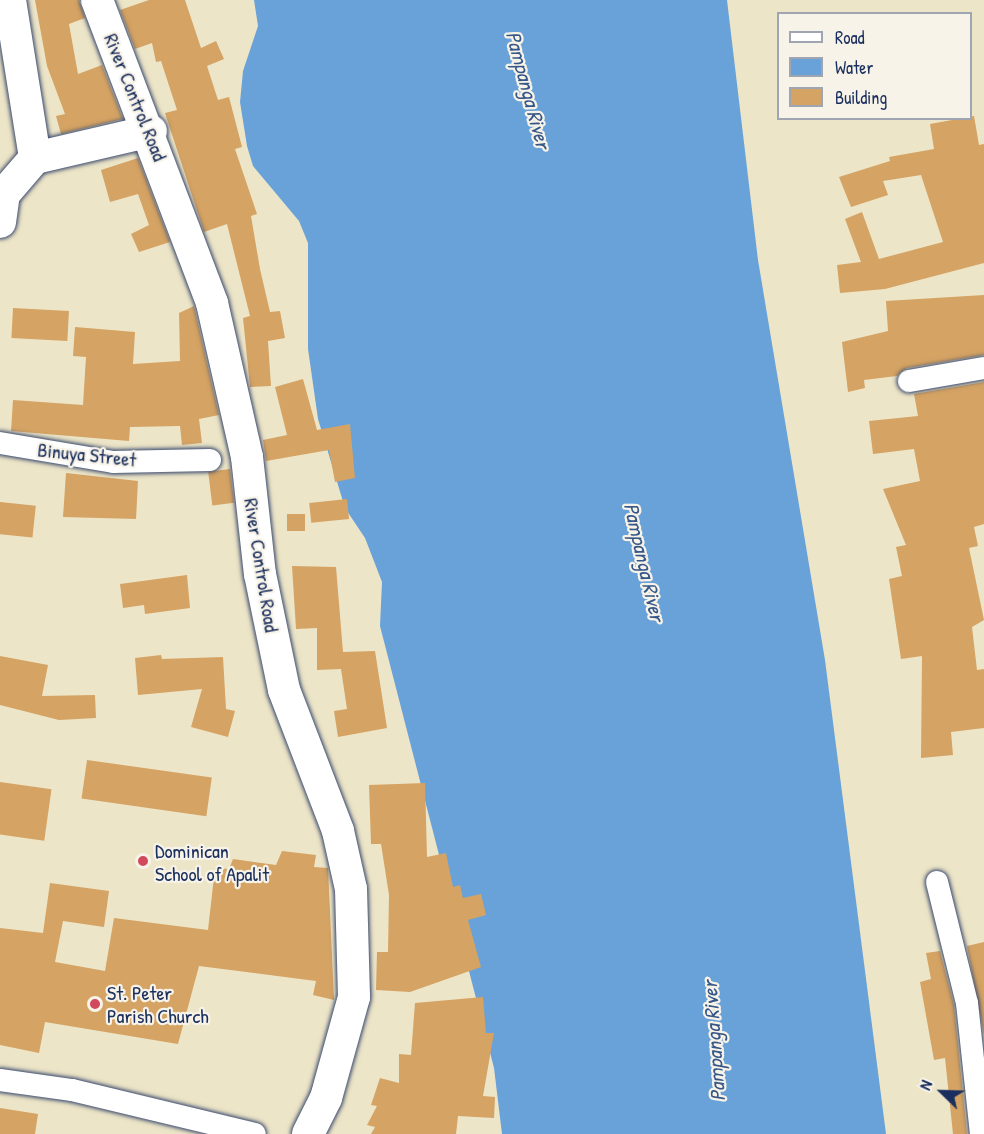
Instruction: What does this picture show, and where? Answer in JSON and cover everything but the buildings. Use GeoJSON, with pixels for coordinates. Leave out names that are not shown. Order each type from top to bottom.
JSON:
{"type":"FeatureCollection","features":[{"type":"Feature","properties":{"kind":"street"},"geometry":{"type":"LineString","coordinates":[[10,0],[35,158]]}},
{"type":"Feature","properties":{"kind":"street","name":"River Control Road"},"geometry":{"type":"LineString","coordinates":[[98,0],[151,131],[212,303],[247,457],[260,574],[284,690],[338,831],[351,889],[354,997],[326,1098],[308,1134]]}},
{"type":"Feature","properties":{"kind":"street"},"geometry":{"type":"LineString","coordinates":[[2,204],[35,158],[151,131]]}},
{"type":"Feature","properties":{"kind":"street"},"geometry":{"type":"LineString","coordinates":[[909,381],[984,368]]}},
{"type":"Feature","properties":{"kind":"street","name":"Binuya Street"},"geometry":{"type":"LineString","coordinates":[[0,443],[113,462],[210,460]]}},
{"type":"Feature","properties":{"kind":"street"},"geometry":{"type":"LineString","coordinates":[[937,882],[967,1003],[981,1134]]}},
{"type":"Feature","properties":{"kind":"street"},"geometry":{"type":"LineString","coordinates":[[0,1080],[96,1095],[255,1134]]}},
{"type":"Feature","properties":{"kind":"water","name":"Pampanga River"},"geometry":{"type":"Polygon","coordinates":[[[254,0],[727,0],[758,260],[825,660],[886,1134],[502,1134],[494,1068],[380,626],[382,582],[365,538],[345,508],[318,419],[308,349],[308,243],[299,221],[253,166],[247,146],[240,102],[243,71],[258,26],[254,0]]]}},
{"type":"Feature","properties":{"kind":"place","name":"Dominican School of Apalit"},"geometry":{"type":"Point","coordinates":[143,861]}},
{"type":"Feature","properties":{"kind":"place","name":"St. Peter Parish Church"},"geometry":{"type":"Point","coordinates":[95,1004]}}]}
